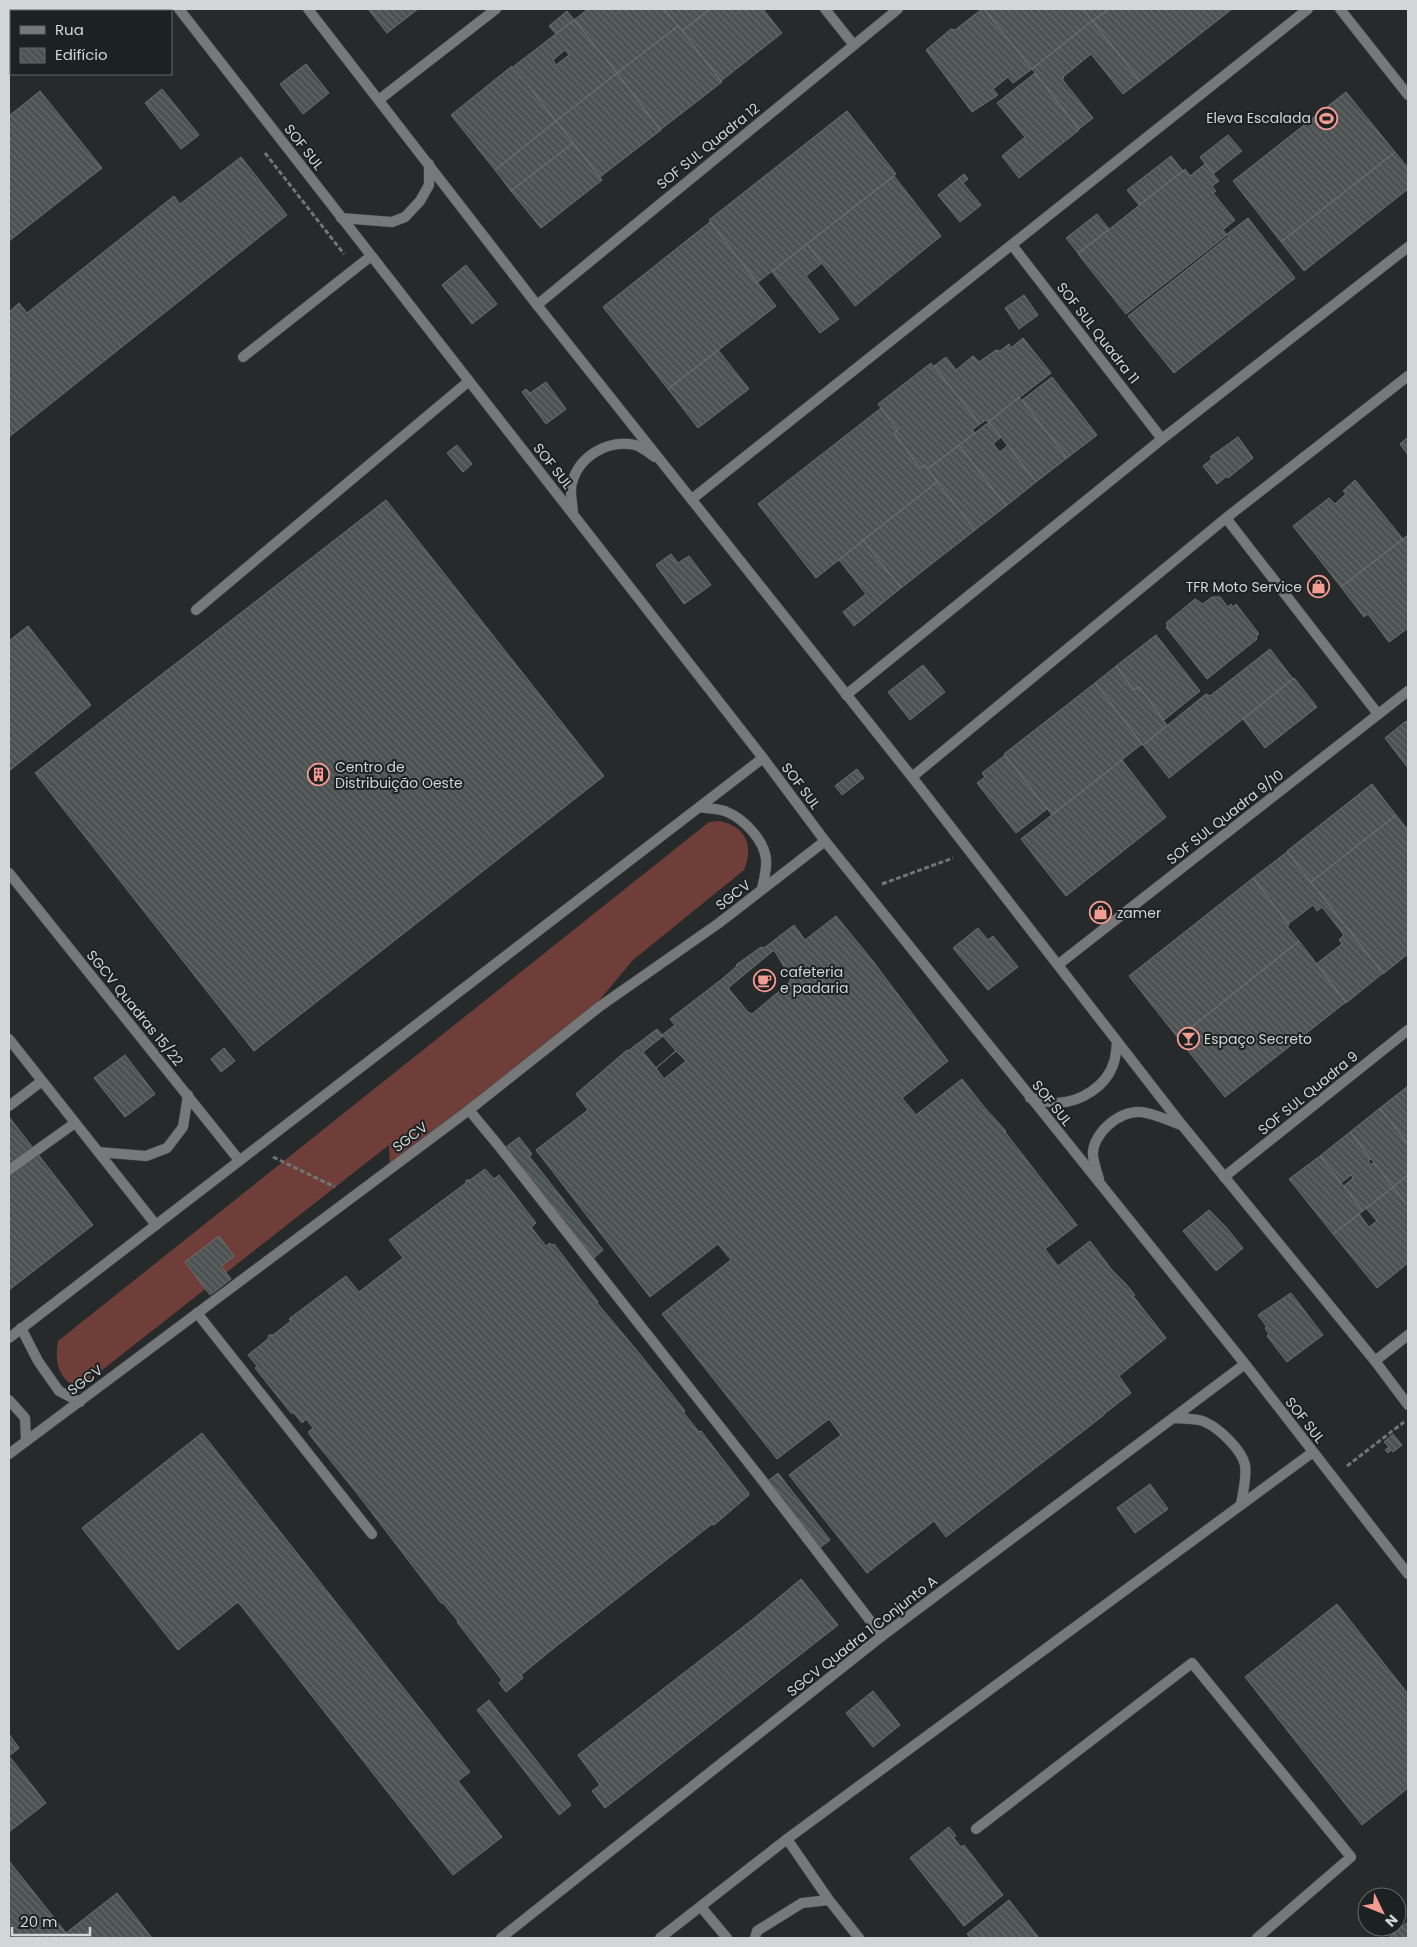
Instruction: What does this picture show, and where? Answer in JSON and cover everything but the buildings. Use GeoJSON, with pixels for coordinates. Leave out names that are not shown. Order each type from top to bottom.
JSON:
{"type":"FeatureCollection","features":[{"type":"Feature","properties":{"kind":"street","name":"SOF SUL"},"geometry":{"type":"LineString","coordinates":[[179,9],[825,840],[1245,1364],[1408,1574]]}},
{"type":"Feature","properties":{"kind":"street"},"geometry":{"type":"LineString","coordinates":[[308,9],[380,99],[537,304],[912,777],[1117,1043],[1375,1361],[1408,1405]]}},
{"type":"Feature","properties":{"kind":"street"},"geometry":{"type":"LineString","coordinates":[[380,99],[496,9]]}},
{"type":"Feature","properties":{"kind":"street"},"geometry":{"type":"LineString","coordinates":[[825,9],[853,44]]}},
{"type":"Feature","properties":{"kind":"street","name":"SOF SUL Quadra 12"},"geometry":{"type":"LineString","coordinates":[[537,304],[898,9]]}},
{"type":"Feature","properties":{"kind":"street"},"geometry":{"type":"LineString","coordinates":[[692,499],[1308,9]]}},
{"type":"Feature","properties":{"kind":"street"},"geometry":{"type":"LineString","coordinates":[[1340,9],[1408,95]]}},
{"type":"Feature","properties":{"kind":"street"},"geometry":{"type":"LineString","coordinates":[[341,218],[392,222],[405,217],[420,201],[430,185],[429,163]]}},
{"type":"Feature","properties":{"kind":"street","name":"SOF SUL Quadra 11"},"geometry":{"type":"LineString","coordinates":[[1012,245],[1162,439]]}},
{"type":"Feature","properties":{"kind":"street"},"geometry":{"type":"LineString","coordinates":[[846,695],[1162,439],[1408,248]]}},
{"type":"Feature","properties":{"kind":"street"},"geometry":{"type":"LineString","coordinates":[[243,357],[371,256]]}},
{"type":"Feature","properties":{"kind":"street"},"geometry":{"type":"LineString","coordinates":[[912,777],[1226,518],[1408,376]]}},
{"type":"Feature","properties":{"kind":"street"},"geometry":{"type":"LineString","coordinates":[[196,610],[469,381]]}},
{"type":"Feature","properties":{"kind":"street"},"geometry":{"type":"LineString","coordinates":[[573,514],[571,484],[578,467],[593,452],[611,444],[636,446],[660,460]]}},
{"type":"Feature","properties":{"kind":"street"},"geometry":{"type":"LineString","coordinates":[[1226,518],[1378,714]]}},
{"type":"Feature","properties":{"kind":"street","name":"SOF SUL Quadra 9/10"},"geometry":{"type":"LineString","coordinates":[[1058,964],[1408,691]]}},
{"type":"Feature","properties":{"kind":"street"},"geometry":{"type":"LineString","coordinates":[[9,1338],[763,758]]}},
{"type":"Feature","properties":{"kind":"street"},"geometry":{"type":"LineString","coordinates":[[700,807],[727,811],[744,823],[757,837],[766,856],[766,872],[762,889]]}},
{"type":"Feature","properties":{"kind":"street","name":"SGCV"},"geometry":{"type":"LineString","coordinates":[[9,1454],[469,1110],[599,1007],[720,923],[825,840]]}},
{"type":"Feature","properties":{"kind":"street","name":"SGCV Quadras 15/22"},"geometry":{"type":"LineString","coordinates":[[9,873],[239,1160]]}},
{"type":"Feature","properties":{"kind":"street","name":"SOF SUL Quadra 9"},"geometry":{"type":"LineString","coordinates":[[1224,1177],[1408,1030]]}},
{"type":"Feature","properties":{"kind":"street"},"geometry":{"type":"LineString","coordinates":[[9,1039],[156,1225]]}},
{"type":"Feature","properties":{"kind":"street"},"geometry":{"type":"LineString","coordinates":[[1030,1098],[1056,1103],[1074,1100],[1092,1092],[1106,1078],[1114,1063],[1117,1043]]}},
{"type":"Feature","properties":{"kind":"street"},"geometry":{"type":"LineString","coordinates":[[9,1106],[42,1082]]}},
{"type":"Feature","properties":{"kind":"street"},"geometry":{"type":"LineString","coordinates":[[98,1152],[146,1156],[167,1148],[183,1127],[188,1095]]}},
{"type":"Feature","properties":{"kind":"street"},"geometry":{"type":"LineString","coordinates":[[469,1110],[762,1480],[882,1636]]}},
{"type":"Feature","properties":{"kind":"street"},"geometry":{"type":"LineString","coordinates":[[1100,1184],[1092,1155],[1098,1138],[1109,1124],[1123,1116],[1138,1111],[1159,1116],[1182,1125]]}},
{"type":"Feature","properties":{"kind":"street"},"geometry":{"type":"LineString","coordinates":[[9,1170],[74,1123]]}},
{"type":"Feature","properties":{"kind":"street"},"geometry":{"type":"LineString","coordinates":[[197,1313],[372,1534]]}},
{"type":"Feature","properties":{"kind":"street"},"geometry":{"type":"LineString","coordinates":[[22,1328],[38,1362],[59,1391],[80,1402]]}},
{"type":"Feature","properties":{"kind":"street"},"geometry":{"type":"LineString","coordinates":[[1375,1361],[1408,1335]]}},
{"type":"Feature","properties":{"kind":"street","name":"SGCV Quadra 1 Conjunto A"},"geometry":{"type":"LineString","coordinates":[[501,1938],[882,1636],[1245,1364]]}},
{"type":"Feature","properties":{"kind":"street"},"geometry":{"type":"LineString","coordinates":[[9,1400],[25,1418],[26,1440]]}},
{"type":"Feature","properties":{"kind":"street"},"geometry":{"type":"LineString","coordinates":[[1174,1418],[1204,1421],[1222,1432],[1236,1448],[1245,1464],[1241,1504]]}},
{"type":"Feature","properties":{"kind":"street"},"geometry":{"type":"LineString","coordinates":[[660,1938],[788,1839],[1313,1452]]}},
{"type":"Feature","properties":{"kind":"street"},"geometry":{"type":"LineString","coordinates":[[976,1829],[1192,1663],[1351,1858],[1257,1938]]}},
{"type":"Feature","properties":{"kind":"street"},"geometry":{"type":"LineString","coordinates":[[788,1839],[829,1900],[859,1938]]}},
{"type":"Feature","properties":{"kind":"street"},"geometry":{"type":"LineString","coordinates":[[755,1938],[757,1931],[802,1903],[829,1900]]}},
{"type":"Feature","properties":{"kind":"street"},"geometry":{"type":"LineString","coordinates":[[701,1908],[727,1938]]}},
{"type":"Feature","properties":{"kind":"path"},"geometry":{"type":"LineString","coordinates":[[865,890],[970,852]]}},
{"type":"Feature","properties":{"kind":"path"},"geometry":{"type":"LineString","coordinates":[[255,1148],[354,1196]]}},
{"type":"Feature","properties":{"kind":"path"},"geometry":{"type":"LineString","coordinates":[[1333,1477],[1408,1419]]}},
{"type":"Feature","properties":{"kind":"shaded area"},"geometry":{"type":"Polygon","coordinates":[[[720,821],[736,828],[746,838],[748,853],[744,870],[633,960],[597,1003],[390,1166],[389,1145],[97,1374],[81,1389],[74,1386],[63,1376],[57,1357],[58,1341],[709,822],[720,821]]]}},
{"type":"Feature","properties":{"kind":"place","name":"Eleva Escalada"},"geometry":{"type":"Point","coordinates":[1327,118]}},
{"type":"Feature","properties":{"kind":"place","name":"TFR Moto Service"},"geometry":{"type":"Point","coordinates":[1318,587]}},
{"type":"Feature","properties":{"kind":"place","name":"Centro de Distribuição Oeste"},"geometry":{"type":"Point","coordinates":[319,775]}},
{"type":"Feature","properties":{"kind":"place","name":"zamer"},"geometry":{"type":"Point","coordinates":[1101,913]}},
{"type":"Feature","properties":{"kind":"place","name":"cafeteria e padaria"},"geometry":{"type":"Point","coordinates":[764,980]}},
{"type":"Feature","properties":{"kind":"place","name":"Espaço Secreto"},"geometry":{"type":"Point","coordinates":[1188,1039]}}]}
